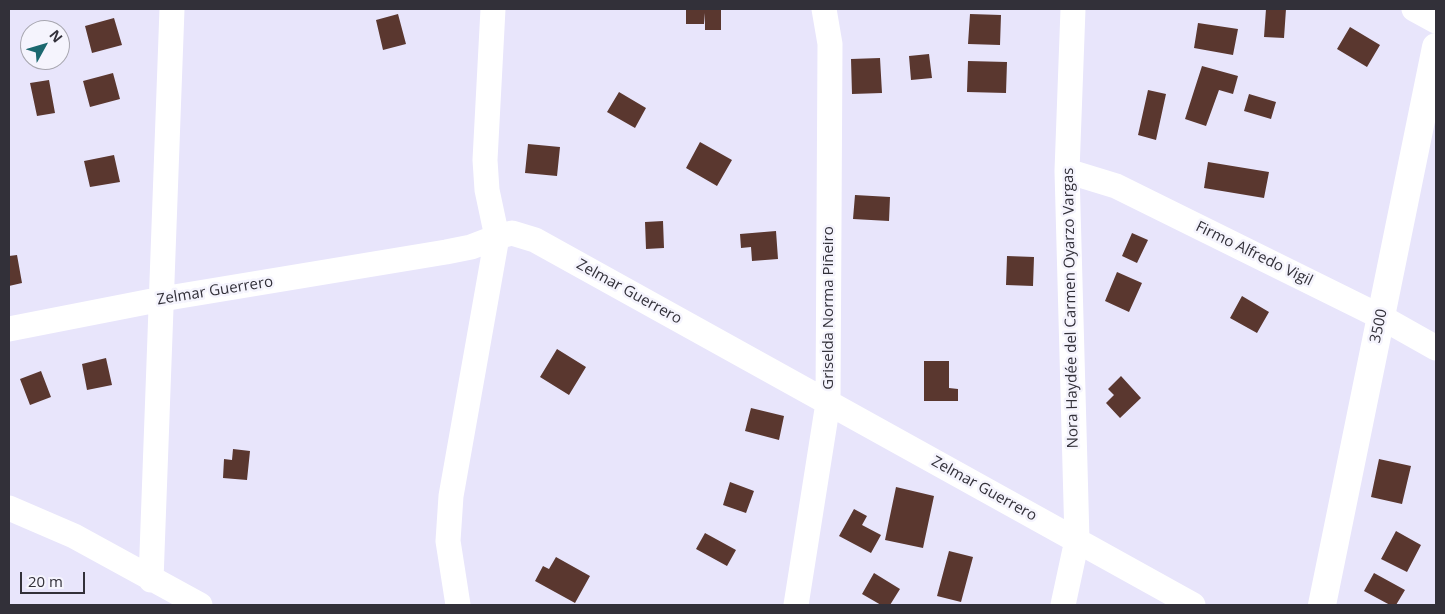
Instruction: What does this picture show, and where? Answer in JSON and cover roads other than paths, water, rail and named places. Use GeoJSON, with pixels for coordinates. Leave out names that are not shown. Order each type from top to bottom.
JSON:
{"type":"FeatureCollection","features":[{"type":"Feature","properties":{"kind":"street"},"geometry":{"type":"LineString","coordinates":[[152,580],[172,9]]}},
{"type":"Feature","properties":{"kind":"street"},"geometry":{"type":"LineString","coordinates":[[458,605],[448,541],[451,496],[497,237],[486,190],[485,160],[492,9]]}},
{"type":"Feature","properties":{"kind":"street","name":"Griselda Norma Piñeiro"},"geometry":{"type":"LineString","coordinates":[[796,605],[828,403],[830,44],[824,9]]}},
{"type":"Feature","properties":{"kind":"street","name":"Nora Haydée del Carmen Oyarzo Vargas"},"geometry":{"type":"LineString","coordinates":[[1063,605],[1077,540],[1067,171],[1073,9]]}},
{"type":"Feature","properties":{"kind":"street"},"geometry":{"type":"LineString","coordinates":[[1414,9],[1436,21]]}},
{"type":"Feature","properties":{"kind":"street","name":"3500"},"geometry":{"type":"LineString","coordinates":[[1322,605],[1436,47]]}},
{"type":"Feature","properties":{"kind":"street","name":"Firmo Alfredo Vigil"},"geometry":{"type":"LineString","coordinates":[[1067,171],[1116,186],[1381,317],[1436,348]]}},
{"type":"Feature","properties":{"kind":"street","name":"Zelmar Guerrero"},"geometry":{"type":"LineString","coordinates":[[9,330],[162,299],[446,252],[471,247],[512,233],[535,240],[1193,605]]}},
{"type":"Feature","properties":{"kind":"street"},"geometry":{"type":"LineString","coordinates":[[9,508],[74,536],[189,603]]}}]}
